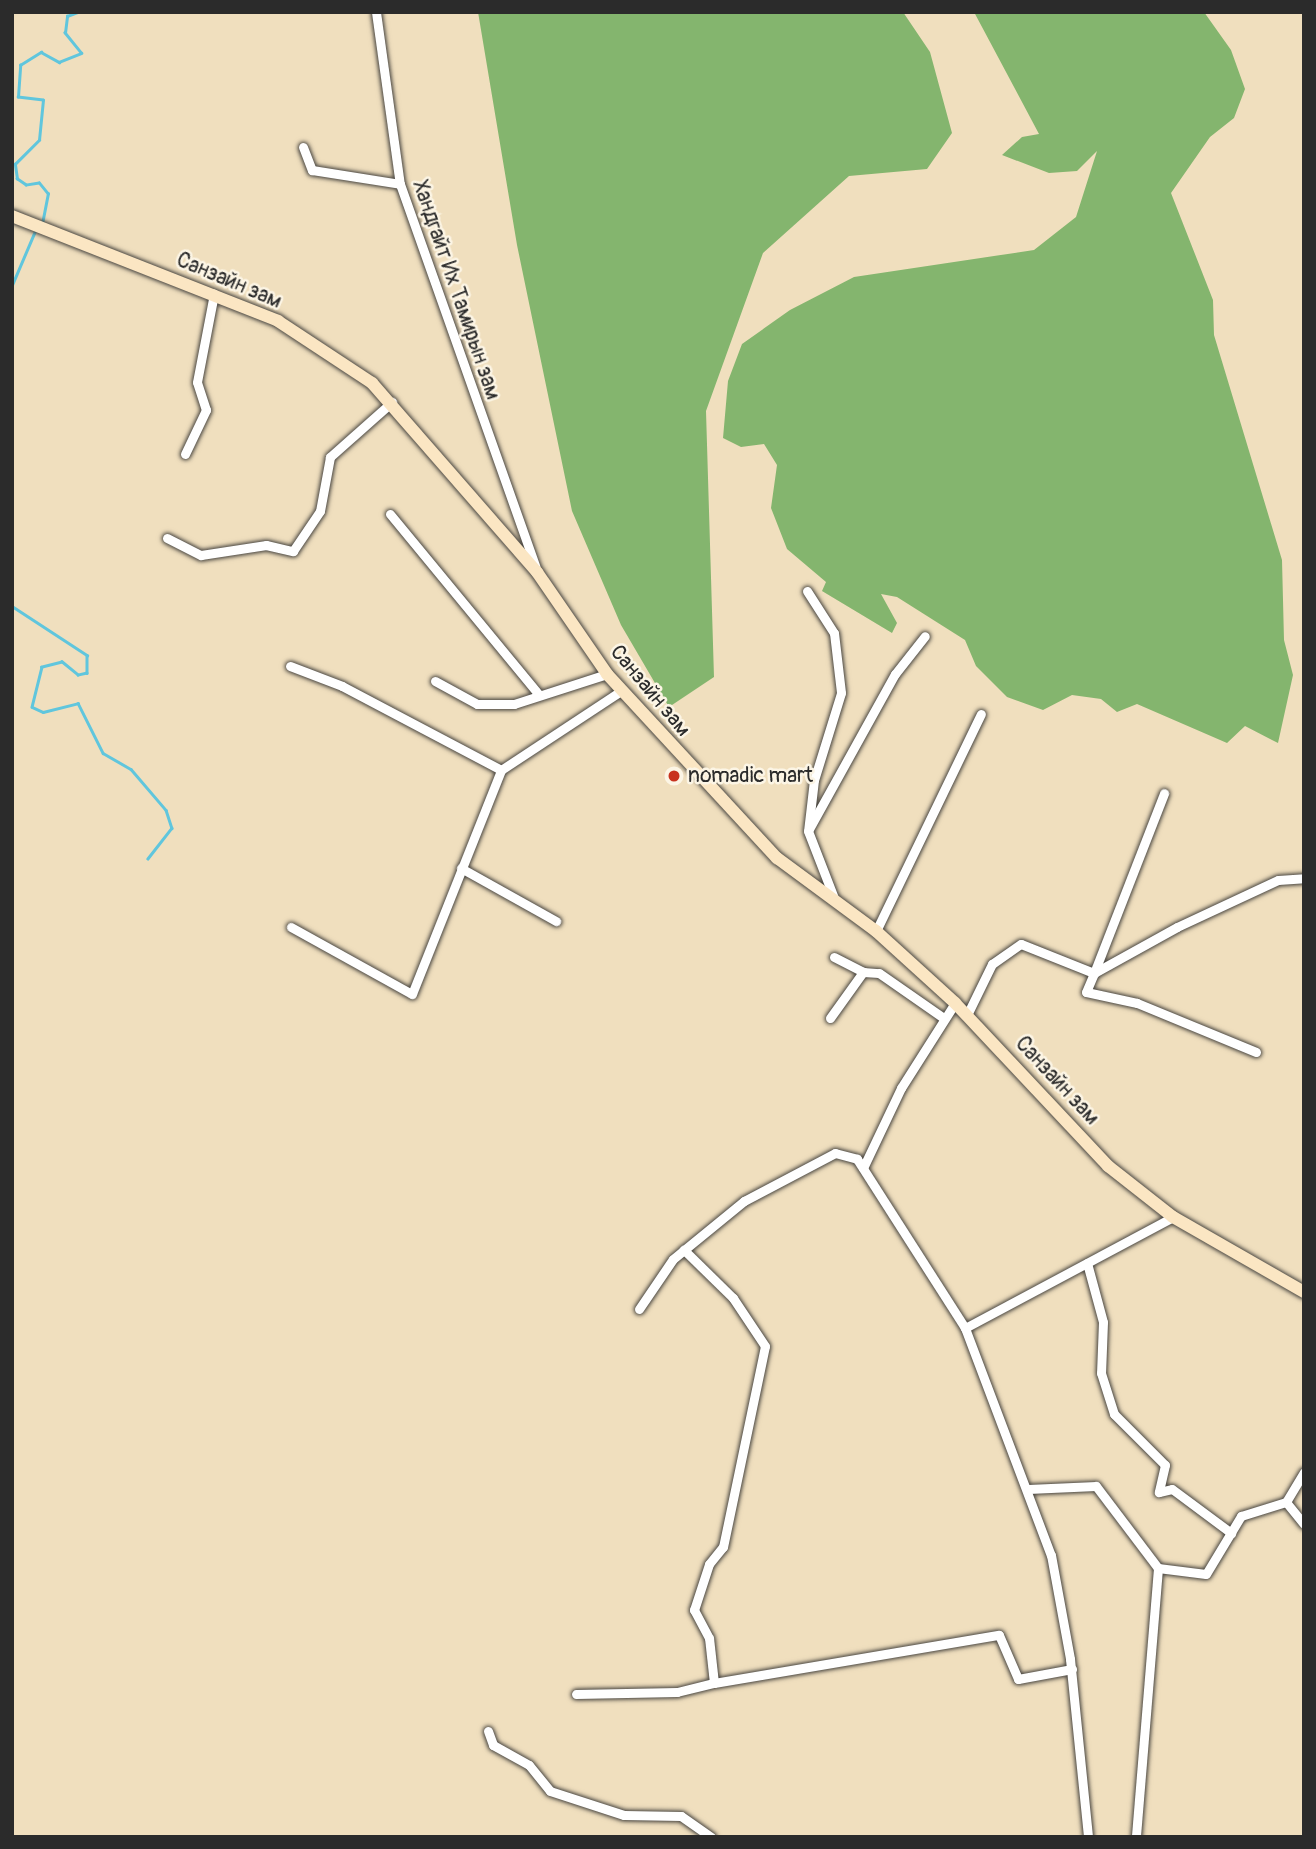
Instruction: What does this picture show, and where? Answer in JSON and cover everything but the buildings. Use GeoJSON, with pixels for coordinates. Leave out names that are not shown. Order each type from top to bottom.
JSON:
{"type":"FeatureCollection","features":[{"type":"Feature","properties":{"kind":"main road","name":"Санзайн зам"},"geometry":{"type":"LineString","coordinates":[[16,217],[278,321],[392,402],[537,572],[621,691],[777,858],[876,931],[955,1003],[1108,1166],[1172,1217],[1304,1292]]}},
{"type":"Feature","properties":{"kind":"street","name":"Хандгайт Их Тамирын зам"},"geometry":{"type":"LineString","coordinates":[[376,12],[400,184],[537,572]]}},
{"type":"Feature","properties":{"kind":"street"},"geometry":{"type":"LineString","coordinates":[[303,147],[312,170],[400,184]]}},
{"type":"Feature","properties":{"kind":"street"},"geometry":{"type":"LineString","coordinates":[[185,454],[206,410],[197,382],[214,294]]}},
{"type":"Feature","properties":{"kind":"street"},"geometry":{"type":"LineString","coordinates":[[167,538],[201,555],[266,545],[293,551],[320,511],[330,457],[392,402]]}},
{"type":"Feature","properties":{"kind":"street"},"geometry":{"type":"LineString","coordinates":[[390,514],[539,695]]}},
{"type":"Feature","properties":{"kind":"street"},"geometry":{"type":"LineString","coordinates":[[807,591],[834,633],[841,693],[814,779],[808,831],[835,900]]}},
{"type":"Feature","properties":{"kind":"street"},"geometry":{"type":"LineString","coordinates":[[808,831],[895,674],[925,636]]}},
{"type":"Feature","properties":{"kind":"street"},"geometry":{"type":"LineString","coordinates":[[290,666],[342,686],[501,770]]}},
{"type":"Feature","properties":{"kind":"street"},"geometry":{"type":"LineString","coordinates":[[435,681],[477,704],[539,695],[607,674]]}},
{"type":"Feature","properties":{"kind":"street"},"geometry":{"type":"LineString","coordinates":[[291,927],[412,994],[501,770],[621,691]]}},
{"type":"Feature","properties":{"kind":"street"},"geometry":{"type":"LineString","coordinates":[[876,931],[981,714]]}},
{"type":"Feature","properties":{"kind":"street"},"geometry":{"type":"LineString","coordinates":[[1164,793],[1086,992],[1137,1003],[1256,1052]]}},
{"type":"Feature","properties":{"kind":"street"},"geometry":{"type":"LineString","coordinates":[[461,868],[556,921]]}},
{"type":"Feature","properties":{"kind":"street"},"geometry":{"type":"LineString","coordinates":[[967,1015],[992,964],[1021,944],[1094,974],[1258,890],[1304,878]]}},
{"type":"Feature","properties":{"kind":"street"},"geometry":{"type":"LineString","coordinates":[[834,957],[863,972],[879,973],[942,1017]]}},
{"type":"Feature","properties":{"kind":"street"},"geometry":{"type":"LineString","coordinates":[[830,1018],[863,972]]}},
{"type":"Feature","properties":{"kind":"street"},"geometry":{"type":"LineString","coordinates":[[863,1168],[942,1017],[955,1003]]}},
{"type":"Feature","properties":{"kind":"street"},"geometry":{"type":"LineString","coordinates":[[639,1309],[684,1250],[744,1201],[824,1158],[851,1156],[863,1168],[965,1328],[1051,1555],[1072,1669],[1088,1837]]}},
{"type":"Feature","properties":{"kind":"street"},"geometry":{"type":"LineString","coordinates":[[965,1328],[1172,1217]]}},
{"type":"Feature","properties":{"kind":"street"},"geometry":{"type":"LineString","coordinates":[[684,1250],[733,1298],[765,1346],[723,1547],[709,1564],[694,1610],[709,1639],[714,1684]]}},
{"type":"Feature","properties":{"kind":"street"},"geometry":{"type":"LineString","coordinates":[[1087,1263],[1103,1322],[1101,1373],[1114,1414],[1165,1465],[1159,1492],[1172,1489],[1231,1533]]}},
{"type":"Feature","properties":{"kind":"street"},"geometry":{"type":"LineString","coordinates":[[1158,1568],[1206,1574],[1241,1516],[1286,1502],[1304,1472]]}},
{"type":"Feature","properties":{"kind":"street"},"geometry":{"type":"LineString","coordinates":[[1028,1489],[1096,1486],[1158,1568],[1136,1837]]}},
{"type":"Feature","properties":{"kind":"street"},"geometry":{"type":"LineString","coordinates":[[1286,1502],[1304,1524]]}},
{"type":"Feature","properties":{"kind":"street"},"geometry":{"type":"LineString","coordinates":[[576,1694],[677,1692],[999,1635],[1018,1679],[1072,1669]]}},
{"type":"Feature","properties":{"kind":"street"},"geometry":{"type":"LineString","coordinates":[[488,1731],[493,1745],[529,1765],[550,1791],[625,1815],[681,1816],[711,1837]]}},
{"type":"Feature","properties":{"kind":"green space"},"geometry":{"type":"Polygon","coordinates":[[[478,12],[903,12],[930,52],[952,133],[927,169],[849,176],[763,253],[706,411],[714,677],[669,707],[621,625],[572,511],[517,245],[478,12]]]}},
{"type":"Feature","properties":{"kind":"green space"},"geometry":{"type":"Polygon","coordinates":[[[974,12],[1204,12],[1231,50],[1245,89],[1234,118],[1210,137],[1171,193],[1213,300],[1214,335],[1282,560],[1284,640],[1293,675],[1278,743],[1245,726],[1227,743],[1137,704],[1117,712],[1101,699],[1072,695],[1043,710],[1007,697],[976,666],[965,640],[897,597],[881,594],[897,623],[892,633],[822,591],[826,582],[787,549],[771,508],[777,465],[764,444],[741,447],[723,438],[728,381],[742,344],[790,310],[854,277],[1034,250],[1076,217],[1097,151],[1077,171],[1049,173],[1002,155],[1022,137],[1039,134],[974,12]]]}},
{"type":"Feature","properties":{"kind":"waterway"},"geometry":{"type":"LineString","coordinates":[[42,224],[48,194],[39,183],[26,185],[17,179],[15,164],[39,140],[43,100],[18,97],[20,65],[41,52],[59,62],[81,53],[65,33],[67,16],[78,12]]}},
{"type":"Feature","properties":{"kind":"waterway"},"geometry":{"type":"LineString","coordinates":[[12,285],[35,231]]}},
{"type":"Feature","properties":{"kind":"waterway"},"geometry":{"type":"LineString","coordinates":[[12,606],[87,655],[87,673],[78,675],[62,662],[42,667],[32,707],[43,712],[78,703],[103,753],[131,769],[166,810],[172,828],[148,859]]}},
{"type":"Feature","properties":{"kind":"place","name":"nomadic mart"},"geometry":{"type":"Point","coordinates":[674,776]}}]}
